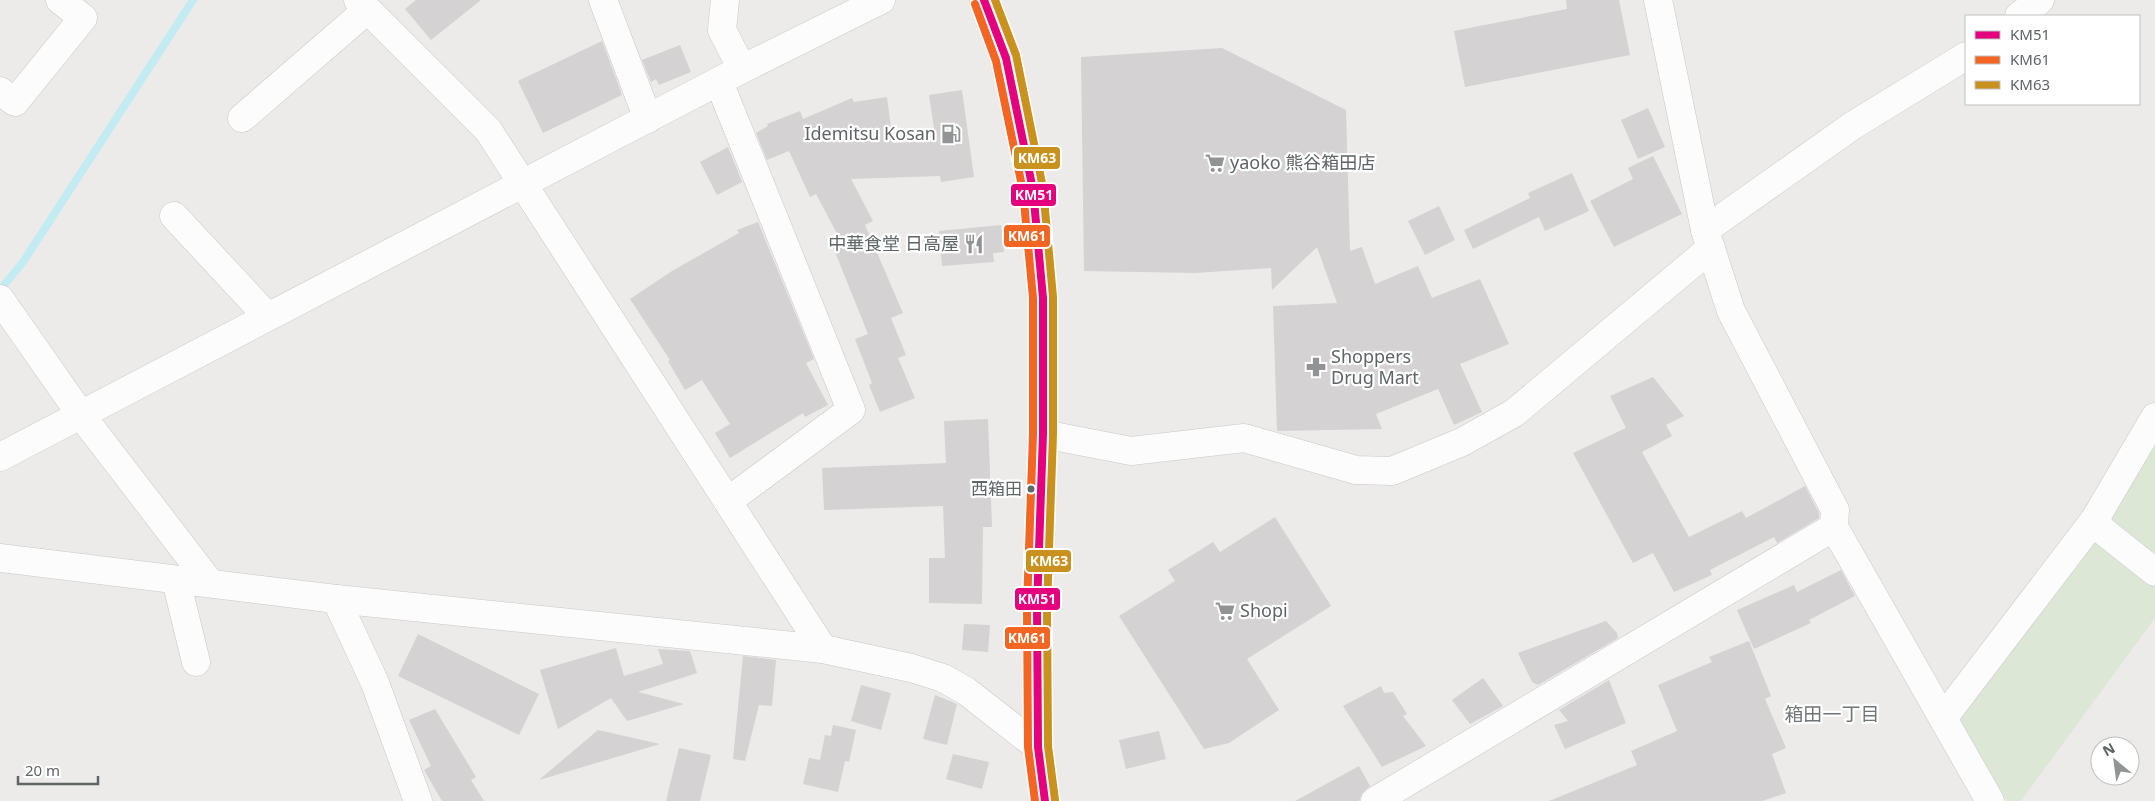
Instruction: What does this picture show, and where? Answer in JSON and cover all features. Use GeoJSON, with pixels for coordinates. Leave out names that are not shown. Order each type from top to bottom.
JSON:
{"type":"FeatureCollection","features":[{"type":"Feature","properties":{"kind":"street"},"geometry":{"type":"LineString","coordinates":[[0,91],[15,102],[83,18],[60,0]]}},
{"type":"Feature","properties":{"kind":"street"},"geometry":{"type":"LineString","coordinates":[[603,0],[648,119]]}},
{"type":"Feature","properties":{"kind":"street"},"geometry":{"type":"LineString","coordinates":[[725,0],[722,30],[742,69]]}},
{"type":"Feature","properties":{"kind":"street"},"geometry":{"type":"LineString","coordinates":[[0,457],[742,69],[881,0]]}},
{"type":"Feature","properties":{"kind":"street"},"geometry":{"type":"LineString","coordinates":[[984,0],[1006,58],[1033,190],[1042,298],[1043,434],[1037,607],[1038,747],[1045,801]]}},
{"type":"Feature","properties":{"kind":"street"},"geometry":{"type":"LineString","coordinates":[[1658,0],[1708,239],[1731,311],[1835,510],[1834,527],[1944,717],[1990,801]]}},
{"type":"Feature","properties":{"kind":"street"},"geometry":{"type":"LineString","coordinates":[[2020,15],[2040,0]]}},
{"type":"Feature","properties":{"kind":"street"},"geometry":{"type":"LineString","coordinates":[[242,118],[362,5],[488,130],[822,649]]}},
{"type":"Feature","properties":{"kind":"street"},"geometry":{"type":"LineString","coordinates":[[1043,434],[1131,451],[1244,438],[1356,470],[1392,471],[1462,442],[1514,413],[1708,239],[1852,126],[1965,57]]}},
{"type":"Feature","properties":{"kind":"street"},"geometry":{"type":"LineString","coordinates":[[719,82],[851,410],[728,501]]}},
{"type":"Feature","properties":{"kind":"street"},"geometry":{"type":"LineString","coordinates":[[174,216],[267,316]]}},
{"type":"Feature","properties":{"kind":"street"},"geometry":{"type":"LineString","coordinates":[[2,302],[81,415],[210,583]]}},
{"type":"Feature","properties":{"kind":"street"},"geometry":{"type":"LineString","coordinates":[[1944,717],[2095,519],[2155,417]]}},
{"type":"Feature","properties":{"kind":"street"},"geometry":{"type":"LineString","coordinates":[[2095,519],[2102,530],[2155,572]]}},
{"type":"Feature","properties":{"kind":"street"},"geometry":{"type":"LineString","coordinates":[[1381,800],[1834,527]]}},
{"type":"Feature","properties":{"kind":"street"},"geometry":{"type":"LineString","coordinates":[[0,558],[336,599],[822,649],[911,668],[943,678],[989,708],[1038,747]]}},
{"type":"Feature","properties":{"kind":"street"},"geometry":{"type":"LineString","coordinates":[[176,580],[196,662]]}},
{"type":"Feature","properties":{"kind":"street"},"geometry":{"type":"LineString","coordinates":[[336,599],[375,683],[418,801]]}},
{"type":"Feature","properties":{"kind":"green space"},"geometry":{"type":"Polygon","coordinates":[[[2155,430],[2155,555],[2112,524],[2110,518],[2155,430]]]}},
{"type":"Feature","properties":{"kind":"green space"},"geometry":{"type":"Polygon","coordinates":[[[2103,540],[2155,579],[2155,618],[2021,801],[2007,801],[1958,717],[2090,542],[2103,540]]]}},
{"type":"Feature","properties":{"kind":"building"},"geometry":{"type":"Polygon","coordinates":[[[416,0],[481,0],[431,40],[405,9],[416,0]]]}},
{"type":"Feature","properties":{"kind":"building"},"geometry":{"type":"Polygon","coordinates":[[[1566,0],[1619,0],[1630,55],[1465,87],[1454,31],[1567,9],[1566,0]]]}},
{"type":"Feature","properties":{"kind":"building"},"geometry":{"type":"Polygon","coordinates":[[[602,41],[622,95],[543,133],[518,81],[602,41]]]}},
{"type":"Feature","properties":{"kind":"building"},"geometry":{"type":"Polygon","coordinates":[[[680,45],[691,72],[659,85],[656,79],[651,82],[642,60],[680,45]]]}},
{"type":"Feature","properties":{"kind":"building","name":"yaoko 熊谷箱田店"},"geometry":{"type":"Polygon","coordinates":[[[1222,48],[1346,110],[1350,251],[1362,247],[1375,284],[1418,266],[1432,298],[1480,279],[1509,344],[1460,364],[1482,412],[1454,425],[1438,389],[1376,414],[1382,429],[1277,431],[1273,306],[1337,303],[1317,247],[1272,290],[1271,268],[1195,273],[1084,271],[1081,57],[1222,48]]]}},
{"type":"Feature","properties":{"kind":"building"},"geometry":{"type":"Polygon","coordinates":[[[962,90],[974,177],[941,182],[940,176],[851,179],[873,221],[865,225],[903,313],[891,318],[906,355],[898,358],[915,398],[880,412],[869,385],[872,383],[855,339],[868,334],[833,247],[842,243],[816,194],[810,197],[789,151],[767,160],[756,133],[768,126],[767,124],[800,111],[803,119],[852,98],[854,102],[887,97],[893,143],[936,141],[929,95],[962,90]]]}},
{"type":"Feature","properties":{"kind":"building"},"geometry":{"type":"Polygon","coordinates":[[[1648,108],[1665,147],[1638,159],[1621,120],[1648,108]]]}},
{"type":"Feature","properties":{"kind":"building"},"geometry":{"type":"Polygon","coordinates":[[[728,147],[742,182],[717,195],[700,162],[728,147]]]}},
{"type":"Feature","properties":{"kind":"building"},"geometry":{"type":"Polygon","coordinates":[[[1653,156],[1682,214],[1614,247],[1590,201],[1633,179],[1628,168],[1653,156]]]}},
{"type":"Feature","properties":{"kind":"building"},"geometry":{"type":"Polygon","coordinates":[[[1572,173],[1589,211],[1545,231],[1539,217],[1473,249],[1464,230],[1530,198],[1528,193],[1572,173]]]}},
{"type":"Feature","properties":{"kind":"building"},"geometry":{"type":"Polygon","coordinates":[[[1439,206],[1455,240],[1425,255],[1408,221],[1439,206]]]}},
{"type":"Feature","properties":{"kind":"building"},"geometry":{"type":"Polygon","coordinates":[[[758,222],[814,359],[806,363],[828,405],[805,417],[803,413],[730,458],[715,433],[730,424],[702,380],[685,390],[668,361],[670,360],[630,299],[672,271],[739,233],[737,230],[758,222]]]}},
{"type":"Feature","properties":{"kind":"building"},"geometry":{"type":"Polygon","coordinates":[[[1001,225],[1004,252],[993,253],[994,262],[942,266],[939,231],[1001,225]]]}},
{"type":"Feature","properties":{"kind":"building"},"geometry":{"type":"Polygon","coordinates":[[[1653,377],[1684,416],[1666,425],[1672,436],[1642,452],[1689,537],[1742,511],[1746,518],[1805,486],[1819,513],[1819,518],[1777,543],[1774,537],[1710,570],[1712,575],[1674,592],[1653,553],[1633,563],[1573,453],[1626,428],[1610,396],[1653,377]]]}},
{"type":"Feature","properties":{"kind":"building"},"geometry":{"type":"Polygon","coordinates":[[[988,419],[992,527],[983,527],[982,604],[929,603],[929,558],[945,558],[943,506],[824,510],[822,468],[946,463],[944,421],[988,419]]]}},
{"type":"Feature","properties":{"kind":"building"},"geometry":{"type":"Polygon","coordinates":[[[1275,517],[1331,606],[1247,659],[1279,710],[1229,743],[1204,749],[1119,616],[1175,581],[1168,570],[1213,542],[1220,552],[1275,517]]]}},
{"type":"Feature","properties":{"kind":"building"},"geometry":{"type":"Polygon","coordinates":[[[1841,570],[1855,596],[1809,620],[1811,623],[1754,649],[1737,610],[1794,585],[1797,592],[1841,570]]]}},
{"type":"Feature","properties":{"kind":"building"},"geometry":{"type":"Polygon","coordinates":[[[1606,621],[1617,633],[1618,638],[1538,685],[1532,682],[1518,653],[1606,621]]]}},
{"type":"Feature","properties":{"kind":"building"},"geometry":{"type":"Polygon","coordinates":[[[964,624],[990,625],[988,652],[962,650],[964,624]]]}},
{"type":"Feature","properties":{"kind":"building"},"geometry":{"type":"Polygon","coordinates":[[[418,634],[539,694],[519,735],[398,676],[418,634]]]}},
{"type":"Feature","properties":{"kind":"building"},"geometry":{"type":"Polygon","coordinates":[[[1749,641],[1771,696],[1765,699],[1786,748],[1772,754],[1786,793],[1762,801],[1549,801],[1637,765],[1631,751],[1677,731],[1658,685],[1712,662],[1709,657],[1749,641]]]}},
{"type":"Feature","properties":{"kind":"building"},"geometry":{"type":"Polygon","coordinates":[[[616,648],[624,676],[663,664],[658,649],[690,651],[697,673],[638,692],[684,704],[627,721],[611,698],[558,729],[540,670],[616,648]]]}},
{"type":"Feature","properties":{"kind":"building"},"geometry":{"type":"Polygon","coordinates":[[[743,656],[776,660],[772,706],[759,705],[745,761],[733,759],[743,656]]]}},
{"type":"Feature","properties":{"kind":"building"},"geometry":{"type":"Polygon","coordinates":[[[1483,678],[1503,706],[1470,724],[1452,700],[1483,678]]]}},
{"type":"Feature","properties":{"kind":"building"},"geometry":{"type":"Polygon","coordinates":[[[1609,680],[1626,723],[1565,749],[1554,725],[1568,721],[1559,710],[1609,680]]]}},
{"type":"Feature","properties":{"kind":"building"},"geometry":{"type":"Polygon","coordinates":[[[861,685],[891,693],[881,730],[851,721],[861,685]]]}},
{"type":"Feature","properties":{"kind":"building"},"geometry":{"type":"Polygon","coordinates":[[[1381,686],[1384,693],[1393,692],[1407,714],[1403,716],[1426,746],[1382,767],[1343,706],[1381,686]]]}},
{"type":"Feature","properties":{"kind":"building"},"geometry":{"type":"Polygon","coordinates":[[[935,695],[957,704],[947,745],[923,739],[935,695]]]}},
{"type":"Feature","properties":{"kind":"building"},"geometry":{"type":"Polygon","coordinates":[[[435,709],[476,777],[471,780],[484,801],[442,801],[424,770],[431,766],[409,720],[435,709]]]}},
{"type":"Feature","properties":{"kind":"building"},"geometry":{"type":"Polygon","coordinates":[[[833,725],[856,730],[849,762],[845,761],[838,792],[803,784],[809,758],[820,760],[825,735],[831,736],[833,725]]]}},
{"type":"Feature","properties":{"kind":"building"},"geometry":{"type":"Polygon","coordinates":[[[598,730],[660,744],[539,780],[598,730]]]}},
{"type":"Feature","properties":{"kind":"building"},"geometry":{"type":"Polygon","coordinates":[[[1159,731],[1166,759],[1126,769],[1119,740],[1159,731]]]}},
{"type":"Feature","properties":{"kind":"building"},"geometry":{"type":"Polygon","coordinates":[[[679,748],[711,755],[700,801],[666,801],[679,748]]]}},
{"type":"Feature","properties":{"kind":"building"},"geometry":{"type":"Polygon","coordinates":[[[953,754],[989,762],[982,789],[946,779],[953,754]]]}},
{"type":"Feature","properties":{"kind":"building"},"geometry":{"type":"Polygon","coordinates":[[[1359,766],[1370,786],[1362,793],[1359,801],[1295,801],[1359,766]]]}},
{"type":"Feature","properties":{"kind":"waterway"},"geometry":{"type":"LineString","coordinates":[[0,290],[23,262],[193,0]]}},
{"type":"Feature","properties":{"kind":"transit line","name":"KM51"},"geometry":{"type":"LineString","coordinates":[[984,0],[1006,58],[1033,190],[1043,298],[1043,434],[1037,607],[1038,747],[1045,801]]}},
{"type":"Feature","properties":{"kind":"transit line","name":"KM63"},"geometry":{"type":"LineString","coordinates":[[995,0],[1016,55],[1043,188],[1053,297],[1053,434],[1047,607],[1048,746],[1055,800]]}},
{"type":"Feature","properties":{"kind":"transit line","name":"KM61"},"geometry":{"type":"LineString","coordinates":[[975,4],[996,61],[1023,191],[1033,298],[1033,434],[1027,607],[1028,747],[1035,801]]}},
{"type":"Feature","properties":{"kind":"place","name":"Idemitsu Kosan"},"geometry":{"type":"Point","coordinates":[951,134]}},
{"type":"Feature","properties":{"kind":"place","name":"yaoko 熊谷箱田店"},"geometry":{"type":"Point","coordinates":[1215,163]}},
{"type":"Feature","properties":{"kind":"place","name":"中華食堂 日高屋"},"geometry":{"type":"Point","coordinates":[974,244]}},
{"type":"Feature","properties":{"kind":"place","name":"Shoppers Drug Mart"},"geometry":{"type":"Point","coordinates":[1316,367]}},
{"type":"Feature","properties":{"kind":"place","name":"西箱田"},"geometry":{"type":"Point","coordinates":[1031,489]}},
{"type":"Feature","properties":{"kind":"place","name":"Shopi"},"geometry":{"type":"Point","coordinates":[1225,611]}},
{"type":"Feature","properties":{"kind":"district","name":"箱田一丁目"},"geometry":{"type":"Point","coordinates":[1832,714]}}]}
